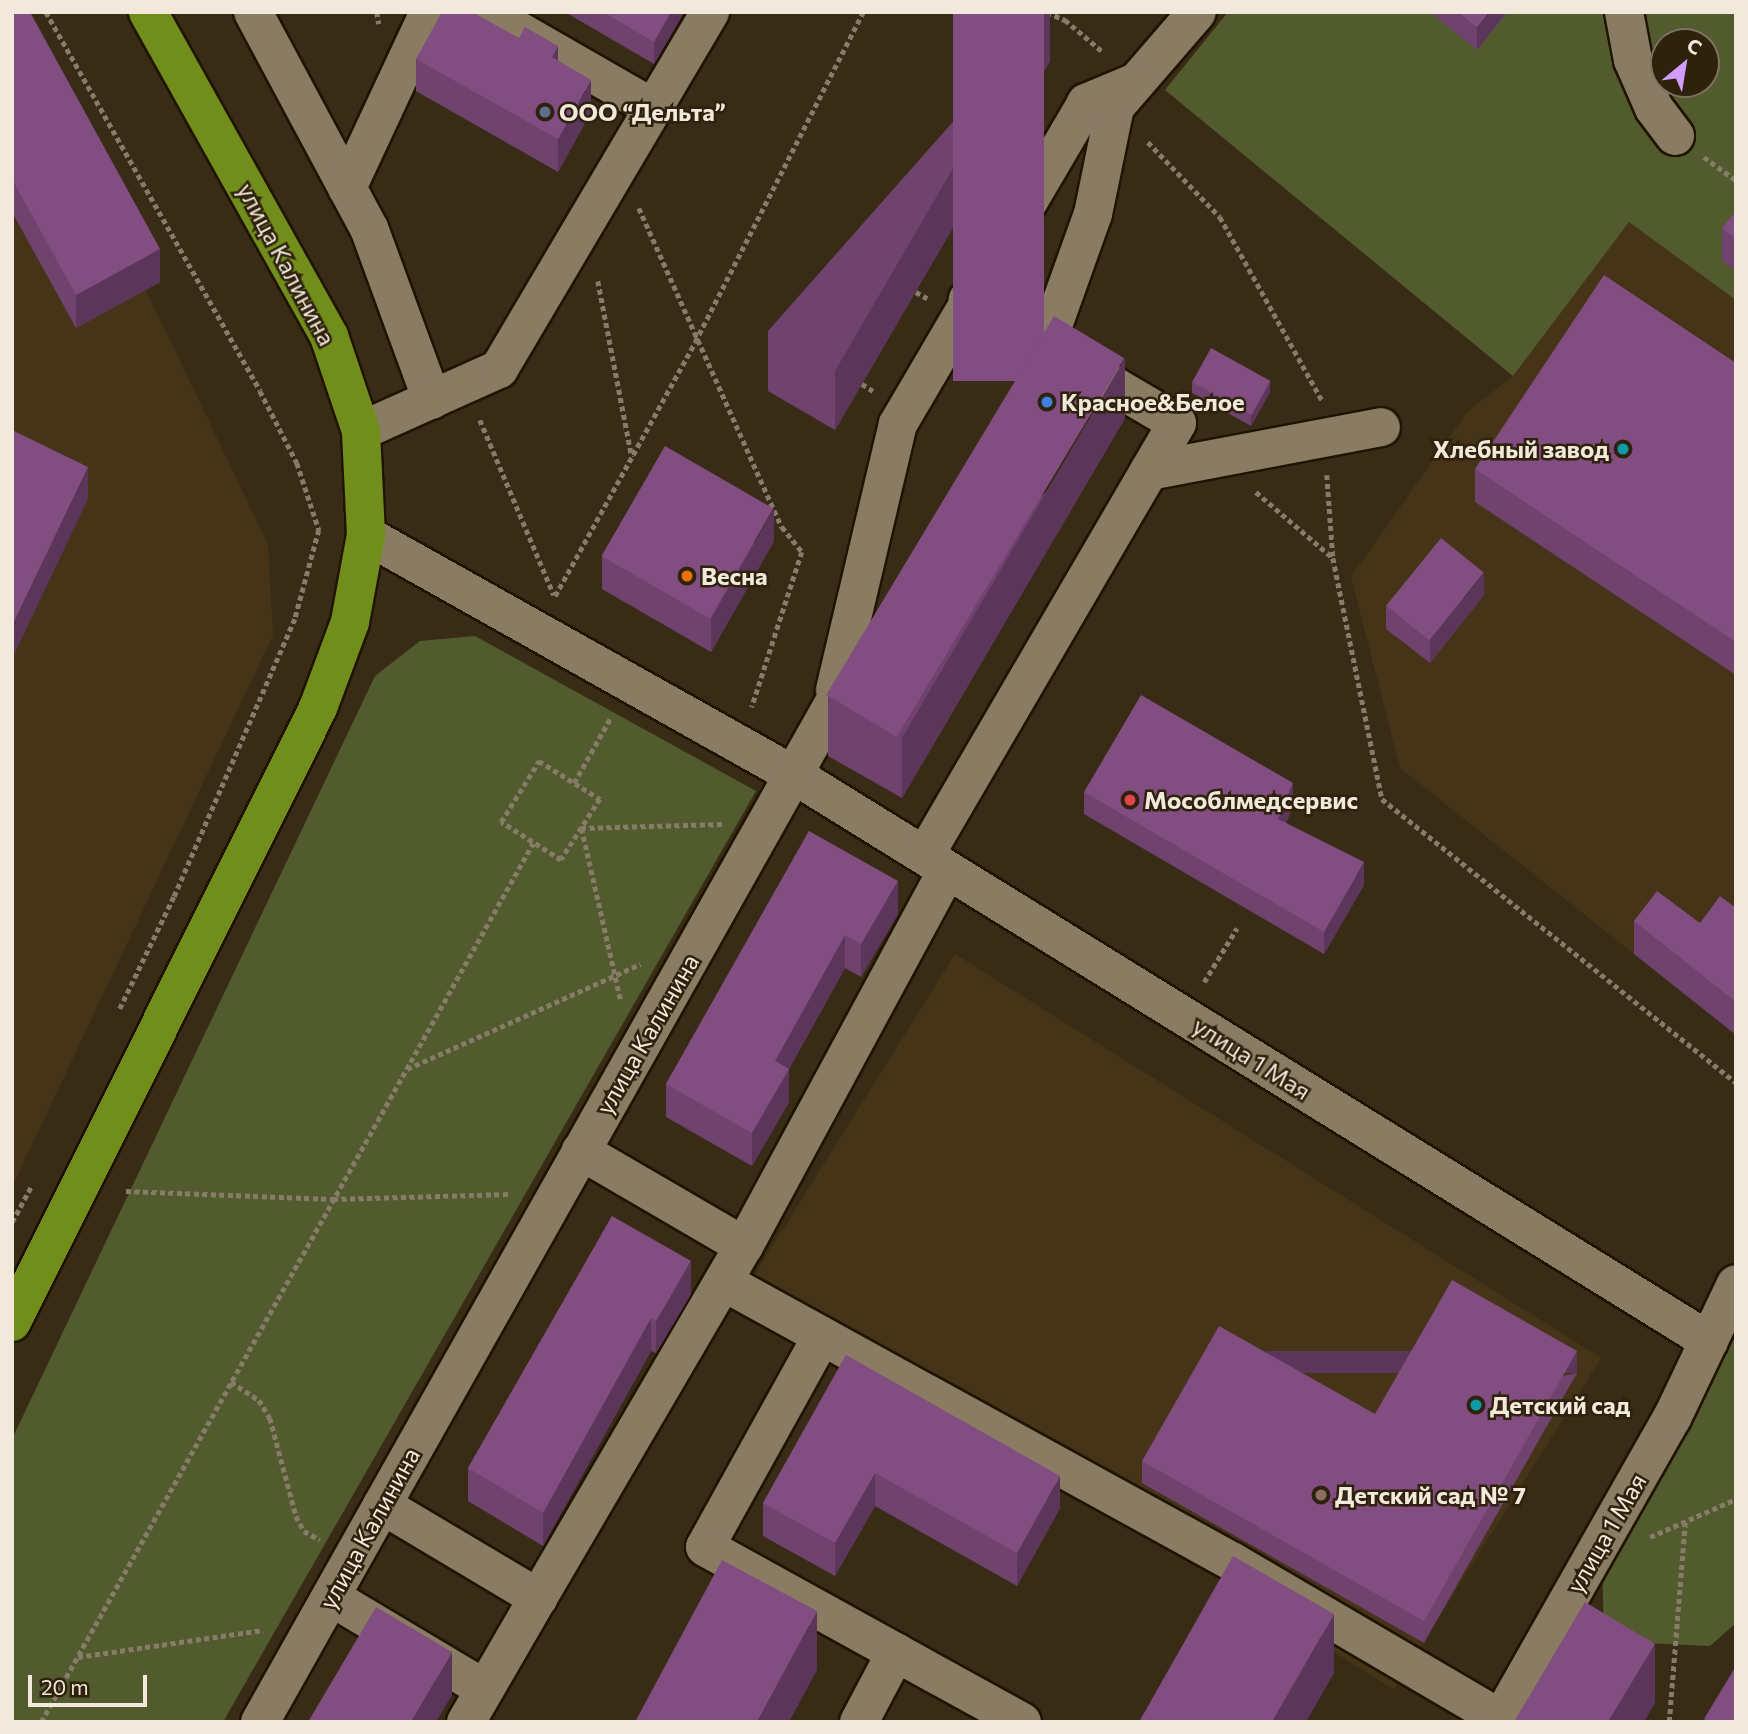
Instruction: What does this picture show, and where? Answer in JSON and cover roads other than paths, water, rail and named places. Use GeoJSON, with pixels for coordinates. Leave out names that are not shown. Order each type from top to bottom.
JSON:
{"type":"FeatureCollection","features":[{"type":"Feature","properties":{"kind":"highway","name":"улица Калинина"},"geometry":{"type":"LineString","coordinates":[[12,1322],[318,708],[349,622],[366,534],[362,431],[329,336],[148,12]]}},
{"type":"Feature","properties":{"kind":"street"},"geometry":{"type":"LineString","coordinates":[[253,12],[369,228],[432,400]]}},
{"type":"Feature","properties":{"kind":"street"},"geometry":{"type":"LineString","coordinates":[[347,188],[429,12]]}},
{"type":"Feature","properties":{"kind":"street"},"geometry":{"type":"LineString","coordinates":[[486,12],[653,108]]}},
{"type":"Feature","properties":{"kind":"street"},"geometry":{"type":"LineString","coordinates":[[362,431],[499,369],[710,12]]}},
{"type":"Feature","properties":{"kind":"street"},"geometry":{"type":"LineString","coordinates":[[1018,391],[1046,345],[1093,214],[1126,94],[1197,12]]}},
{"type":"Feature","properties":{"kind":"street"},"geometry":{"type":"LineString","coordinates":[[1623,12],[1633,60],[1654,108],[1675,136]]}},
{"type":"Feature","properties":{"kind":"street"},"geometry":{"type":"LineString","coordinates":[[831,706],[898,424],[968,300],[1086,103],[1126,94]]}},
{"type":"Feature","properties":{"kind":"street"},"geometry":{"type":"LineString","coordinates":[[466,1722],[744,1246],[936,863],[1177,423],[968,300]]}},
{"type":"Feature","properties":{"kind":"street"},"geometry":{"type":"LineString","coordinates":[[1149,471],[1381,427]]}},
{"type":"Feature","properties":{"kind":"street"},"geometry":{"type":"LineString","coordinates":[[366,534],[794,775]]}},
{"type":"Feature","properties":{"kind":"street"},"geometry":{"type":"LineString","coordinates":[[831,706],[894,601]]}},
{"type":"Feature","properties":{"kind":"street","name":"улица Калинина"},"geometry":{"type":"LineString","coordinates":[[260,1722],[831,706]]}},
{"type":"Feature","properties":{"kind":"street","name":"улица 1 Мая"},"geometry":{"type":"LineString","coordinates":[[794,775],[1709,1341]]}},
{"type":"Feature","properties":{"kind":"street"},"geometry":{"type":"LineString","coordinates":[[582,1151],[744,1246]]}},
{"type":"Feature","properties":{"kind":"street"},"geometry":{"type":"LineString","coordinates":[[724,1282],[1233,1562],[1500,1720]]}},
{"type":"Feature","properties":{"kind":"street","name":"улица 1 Мая"},"geometry":{"type":"LineString","coordinates":[[1500,1720],[1672,1418],[1736,1284]]}},
{"type":"Feature","properties":{"kind":"street"},"geometry":{"type":"LineString","coordinates":[[822,1336],[705,1547],[1022,1722]]}},
{"type":"Feature","properties":{"kind":"street"},"geometry":{"type":"LineString","coordinates":[[382,1505],[538,1598]]}},
{"type":"Feature","properties":{"kind":"street"},"geometry":{"type":"LineString","coordinates":[[1214,1597],[1233,1562]]}},
{"type":"Feature","properties":{"kind":"street"},"geometry":{"type":"LineString","coordinates":[[331,1597],[485,1689]]}},
{"type":"Feature","properties":{"kind":"street"},"geometry":{"type":"LineString","coordinates":[[859,1722],[896,1652]]}},
{"type":"Feature","properties":{"kind":"place","name":"ООО “Дельта”"},"geometry":{"type":"Point","coordinates":[545,112]}},
{"type":"Feature","properties":{"kind":"place","name":"Красное&Белое"},"geometry":{"type":"Point","coordinates":[1047,402]}},
{"type":"Feature","properties":{"kind":"place","name":"Хлебный завод"},"geometry":{"type":"Point","coordinates":[1623,449]}},
{"type":"Feature","properties":{"kind":"place","name":"Весна"},"geometry":{"type":"Point","coordinates":[687,576]}},
{"type":"Feature","properties":{"kind":"place","name":"Мособлмедсервис"},"geometry":{"type":"Point","coordinates":[1130,800]}},
{"type":"Feature","properties":{"kind":"place","name":"Детский сад"},"geometry":{"type":"Point","coordinates":[1476,1405]}},
{"type":"Feature","properties":{"kind":"place","name":"Детский сад № 7"},"geometry":{"type":"Point","coordinates":[1321,1495]}}]}
